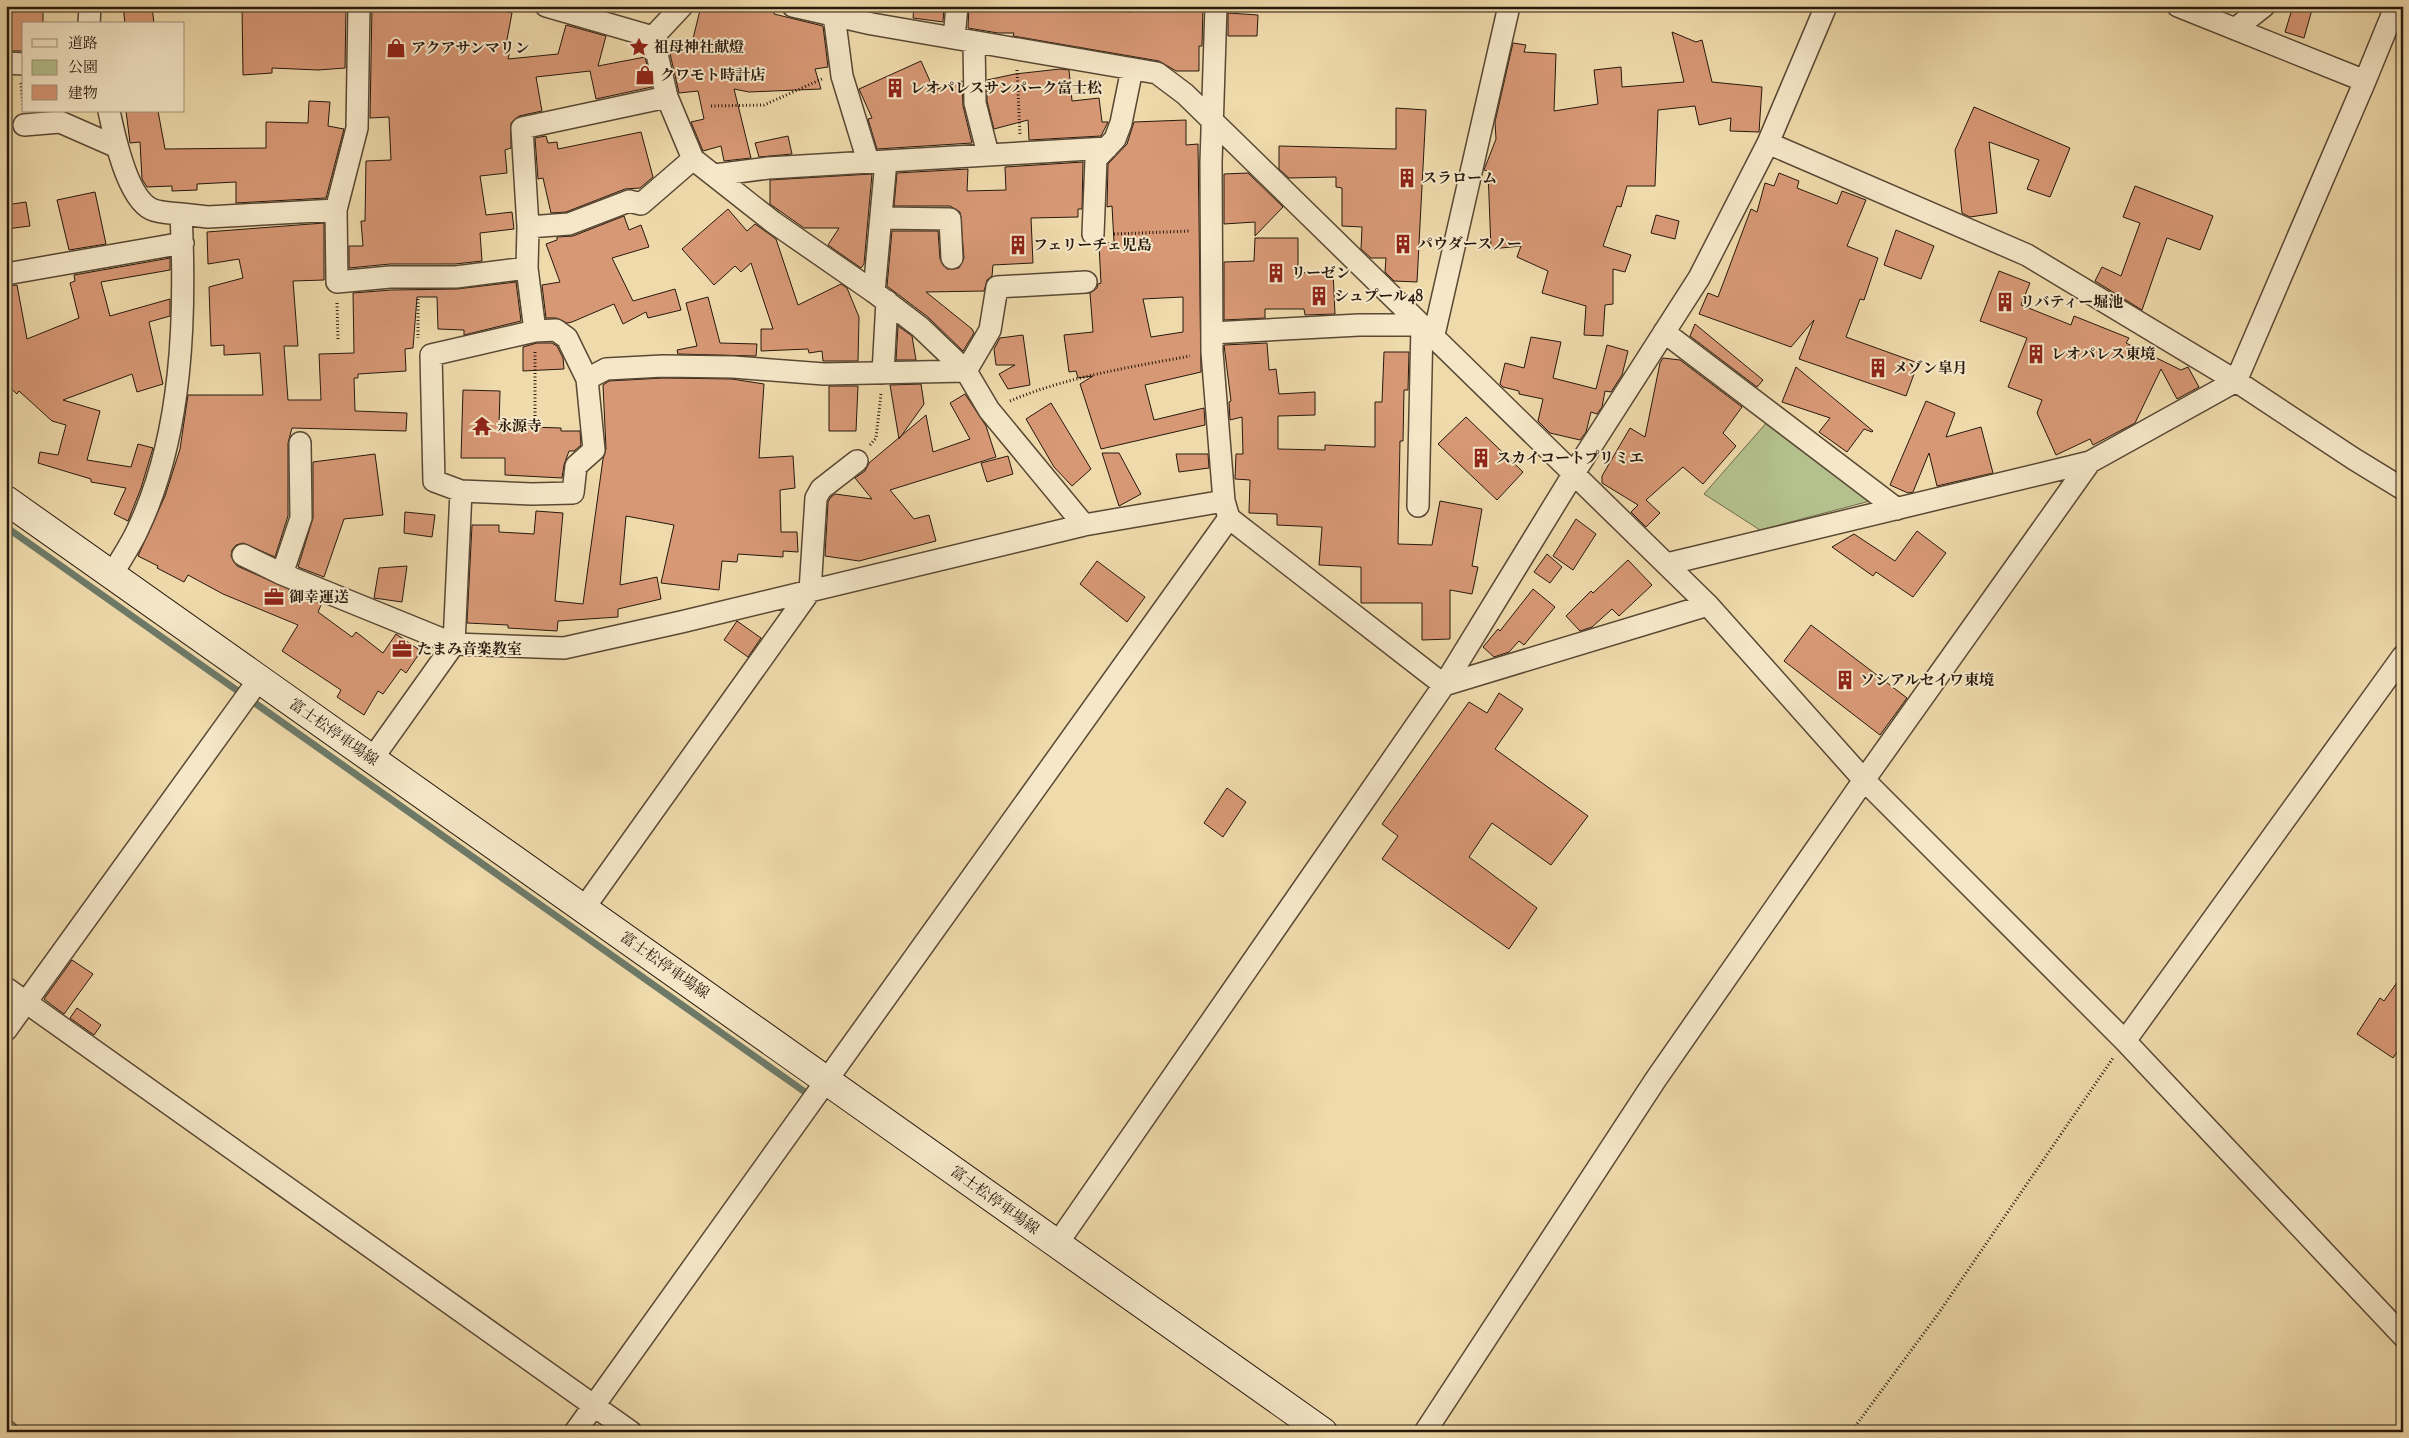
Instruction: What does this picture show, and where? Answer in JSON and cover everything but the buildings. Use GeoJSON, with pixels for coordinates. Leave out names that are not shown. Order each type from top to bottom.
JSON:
{"type":"FeatureCollection","features":[{"type":"Feature","properties":{"kind":"main road","name":"富士松停車場線"},"geometry":{"type":"LineString","coordinates":[[6,500],[112,575],[257,682],[372,759],[584,908],[1323,1432]]}},
{"type":"Feature","properties":{"kind":"street"},"geometry":{"type":"LineString","coordinates":[[89,22],[90,6]]}},
{"type":"Feature","properties":{"kind":"street"},"geometry":{"type":"LineString","coordinates":[[360,6],[357,128],[336,210],[337,282],[456,276],[528,268]]}},
{"type":"Feature","properties":{"kind":"street"},"geometry":{"type":"LineString","coordinates":[[546,6],[653,37]]}},
{"type":"Feature","properties":{"kind":"street"},"geometry":{"type":"LineString","coordinates":[[653,37],[682,6]]}},
{"type":"Feature","properties":{"kind":"street"},"geometry":{"type":"LineString","coordinates":[[793,6],[964,40],[1157,73],[1185,94],[1708,605],[1864,780],[2125,1041],[2403,1336]]}},
{"type":"Feature","properties":{"kind":"street"},"geometry":{"type":"LineString","coordinates":[[958,6],[975,103],[988,154]]}},
{"type":"Feature","properties":{"kind":"street"},"geometry":{"type":"LineString","coordinates":[[575,1432],[828,1080],[1227,510],[1212,343],[1212,121],[1216,6]]}},
{"type":"Feature","properties":{"kind":"street"},"geometry":{"type":"LineString","coordinates":[[1418,506],[1428,332],[1509,6]]}},
{"type":"Feature","properties":{"kind":"street"},"geometry":{"type":"LineString","coordinates":[[1057,1244],[1444,685],[1574,474],[1699,278],[1768,143],[1826,6]]}},
{"type":"Feature","properties":{"kind":"street"},"geometry":{"type":"LineString","coordinates":[[2178,6],[2365,81]]}},
{"type":"Feature","properties":{"kind":"street"},"geometry":{"type":"LineString","coordinates":[[2235,29],[2264,6]]}},
{"type":"Feature","properties":{"kind":"street"},"geometry":{"type":"LineString","coordinates":[[834,15],[842,69],[877,161],[882,218],[880,297],[883,374]]}},
{"type":"Feature","properties":{"kind":"street"},"geometry":{"type":"LineString","coordinates":[[1667,564],[2090,462],[2236,381],[2392,15]]}},
{"type":"Feature","properties":{"kind":"street"},"geometry":{"type":"LineString","coordinates":[[653,37],[667,97],[693,159],[773,222],[920,327],[966,371],[989,410],[1084,525]]}},
{"type":"Feature","properties":{"kind":"street"},"geometry":{"type":"LineString","coordinates":[[1093,234],[1096,159],[1114,139],[1121,123],[1132,69]]}},
{"type":"Feature","properties":{"kind":"street"},"geometry":{"type":"LineString","coordinates":[[535,331],[528,268],[528,227],[522,128],[667,97]]}},
{"type":"Feature","properties":{"kind":"street"},"geometry":{"type":"LineString","coordinates":[[109,112],[117,147],[126,172],[140,200],[151,209],[208,217],[336,210]]}},
{"type":"Feature","properties":{"kind":"street"},"geometry":{"type":"LineString","coordinates":[[24,125],[60,122],[117,147]]}},
{"type":"Feature","properties":{"kind":"street"},"geometry":{"type":"LineString","coordinates":[[1768,143],[2027,255],[2236,381],[2403,489]]}},
{"type":"Feature","properties":{"kind":"street"},"geometry":{"type":"LineString","coordinates":[[715,175],[768,168],[1107,148]]}},
{"type":"Feature","properties":{"kind":"street"},"geometry":{"type":"LineString","coordinates":[[528,227],[569,224],[629,201],[641,204],[693,159]]}},
{"type":"Feature","properties":{"kind":"street"},"geometry":{"type":"LineString","coordinates":[[112,575],[138,528],[163,461],[180,366],[184,310],[181,214]]}},
{"type":"Feature","properties":{"kind":"street"},"geometry":{"type":"LineString","coordinates":[[882,218],[950,219],[952,258]]}},
{"type":"Feature","properties":{"kind":"street"},"geometry":{"type":"LineString","coordinates":[[6,274],[183,243]]}},
{"type":"Feature","properties":{"kind":"street"},"geometry":{"type":"LineString","coordinates":[[966,371],[990,330],[997,287],[1086,282]]}},
{"type":"Feature","properties":{"kind":"street"},"geometry":{"type":"LineString","coordinates":[[1212,343],[1359,325],[1428,332]]}},
{"type":"Feature","properties":{"kind":"street"},"geometry":{"type":"LineString","coordinates":[[556,330],[567,338],[587,379],[594,450],[576,466],[574,493],[532,494],[461,491],[434,481],[431,355],[535,331],[556,330]]}},
{"type":"Feature","properties":{"kind":"street"},"geometry":{"type":"LineString","coordinates":[[1664,332],[1897,509]]}},
{"type":"Feature","properties":{"kind":"street"},"geometry":{"type":"LineString","coordinates":[[587,379],[606,369],[663,366],[733,367],[824,374],[966,371]]}},
{"type":"Feature","properties":{"kind":"street"},"geometry":{"type":"LineString","coordinates":[[282,574],[301,518],[300,443]]}},
{"type":"Feature","properties":{"kind":"street"},"geometry":{"type":"LineString","coordinates":[[584,908],[810,591],[816,498],[821,489],[857,461]]}},
{"type":"Feature","properties":{"kind":"street"},"geometry":{"type":"LineString","coordinates":[[1425,1432],[1656,1079],[1864,780],[2090,462]]}},
{"type":"Feature","properties":{"kind":"street"},"geometry":{"type":"LineString","coordinates":[[372,759],[454,644],[461,491]]}},
{"type":"Feature","properties":{"kind":"street"},"geometry":{"type":"LineString","coordinates":[[243,555],[282,574],[454,644],[564,648],[1084,525],[1227,510],[1444,685]]}},
{"type":"Feature","properties":{"kind":"street"},"geometry":{"type":"LineString","coordinates":[[1444,685],[1708,605]]}},
{"type":"Feature","properties":{"kind":"street"},"geometry":{"type":"LineString","coordinates":[[2125,1041],[2403,656]]}},
{"type":"Feature","properties":{"kind":"street"},"geometry":{"type":"LineString","coordinates":[[6,1030],[257,682]]}},
{"type":"Feature","properties":{"kind":"street"},"geometry":{"type":"LineString","coordinates":[[6,988],[631,1432]]}},
{"type":"Feature","properties":{"kind":"path"},"geometry":{"type":"LineString","coordinates":[[1015,49],[1020,110],[1019,152]]}},
{"type":"Feature","properties":{"kind":"path"},"geometry":{"type":"LineString","coordinates":[[16,63],[22,110]]}},
{"type":"Feature","properties":{"kind":"path"},"geometry":{"type":"LineString","coordinates":[[711,106],[764,105],[842,69]]}},
{"type":"Feature","properties":{"kind":"path"},"geometry":{"type":"LineString","coordinates":[[22,112],[24,125]]}},
{"type":"Feature","properties":{"kind":"path"},"geometry":{"type":"LineString","coordinates":[[1093,234],[1211,231]]}},
{"type":"Feature","properties":{"kind":"path"},"geometry":{"type":"LineString","coordinates":[[418,277],[418,358],[431,355]]}},
{"type":"Feature","properties":{"kind":"path"},"geometry":{"type":"LineString","coordinates":[[337,282],[338,340]]}},
{"type":"Feature","properties":{"kind":"path"},"geometry":{"type":"LineString","coordinates":[[535,331],[536,416]]}},
{"type":"Feature","properties":{"kind":"path"},"geometry":{"type":"LineString","coordinates":[[989,410],[1038,391],[1129,369],[1212,343]]}},
{"type":"Feature","properties":{"kind":"path"},"geometry":{"type":"LineString","coordinates":[[857,461],[876,438],[883,374]]}},
{"type":"Feature","properties":{"kind":"path"},"geometry":{"type":"LineString","coordinates":[[1851,1432],[1938,1314],[2125,1041]]}},
{"type":"Feature","properties":{"kind":"green space"},"geometry":{"type":"Polygon","coordinates":[[[1768,421],[1870,501],[1760,530],[1704,494],[1768,421]]]}},
{"type":"Feature","properties":{"kind":"waterway"},"geometry":{"type":"LineString","coordinates":[[6,527],[805,1092]]}},
{"type":"Feature","properties":{"kind":"place","name":"祖母神社献燈"},"geometry":{"type":"Point","coordinates":[639,47]}},
{"type":"Feature","properties":{"kind":"place","name":"アクアサンマリン"},"geometry":{"type":"Point","coordinates":[396,48]}},
{"type":"Feature","properties":{"kind":"place","name":"クワモト時計店"},"geometry":{"type":"Point","coordinates":[645,75]}},
{"type":"Feature","properties":{"kind":"place","name":"レオパレスサンパーク富士松"},"geometry":{"type":"Point","coordinates":[895,88]}},
{"type":"Feature","properties":{"kind":"place","name":"スラローム"},"geometry":{"type":"Point","coordinates":[1407,178]}},
{"type":"Feature","properties":{"kind":"place","name":"パウダースノー"},"geometry":{"type":"Point","coordinates":[1403,244]}},
{"type":"Feature","properties":{"kind":"place","name":"フェリーチェ児島"},"geometry":{"type":"Point","coordinates":[1018,245]}},
{"type":"Feature","properties":{"kind":"place","name":"リーゼン"},"geometry":{"type":"Point","coordinates":[1276,273]}},
{"type":"Feature","properties":{"kind":"place","name":"シュプール48"},"geometry":{"type":"Point","coordinates":[1319,296]}},
{"type":"Feature","properties":{"kind":"place","name":"リバティー堀池"},"geometry":{"type":"Point","coordinates":[2005,302]}},
{"type":"Feature","properties":{"kind":"place","name":"レオパレス東境"},"geometry":{"type":"Point","coordinates":[2036,354]}},
{"type":"Feature","properties":{"kind":"place","name":"メゾン皐月"},"geometry":{"type":"Point","coordinates":[1878,368]}},
{"type":"Feature","properties":{"kind":"place","name":"永源寺"},"geometry":{"type":"Point","coordinates":[482,426]}},
{"type":"Feature","properties":{"kind":"place","name":"スカイコートプリミエ"},"geometry":{"type":"Point","coordinates":[1481,458]}},
{"type":"Feature","properties":{"kind":"place","name":"御幸運送"},"geometry":{"type":"Point","coordinates":[274,597]}},
{"type":"Feature","properties":{"kind":"place","name":"たまみ音楽教室"},"geometry":{"type":"Point","coordinates":[402,649]}},
{"type":"Feature","properties":{"kind":"place","name":"ソシアルセイワ東境"},"geometry":{"type":"Point","coordinates":[1845,680]}}]}
